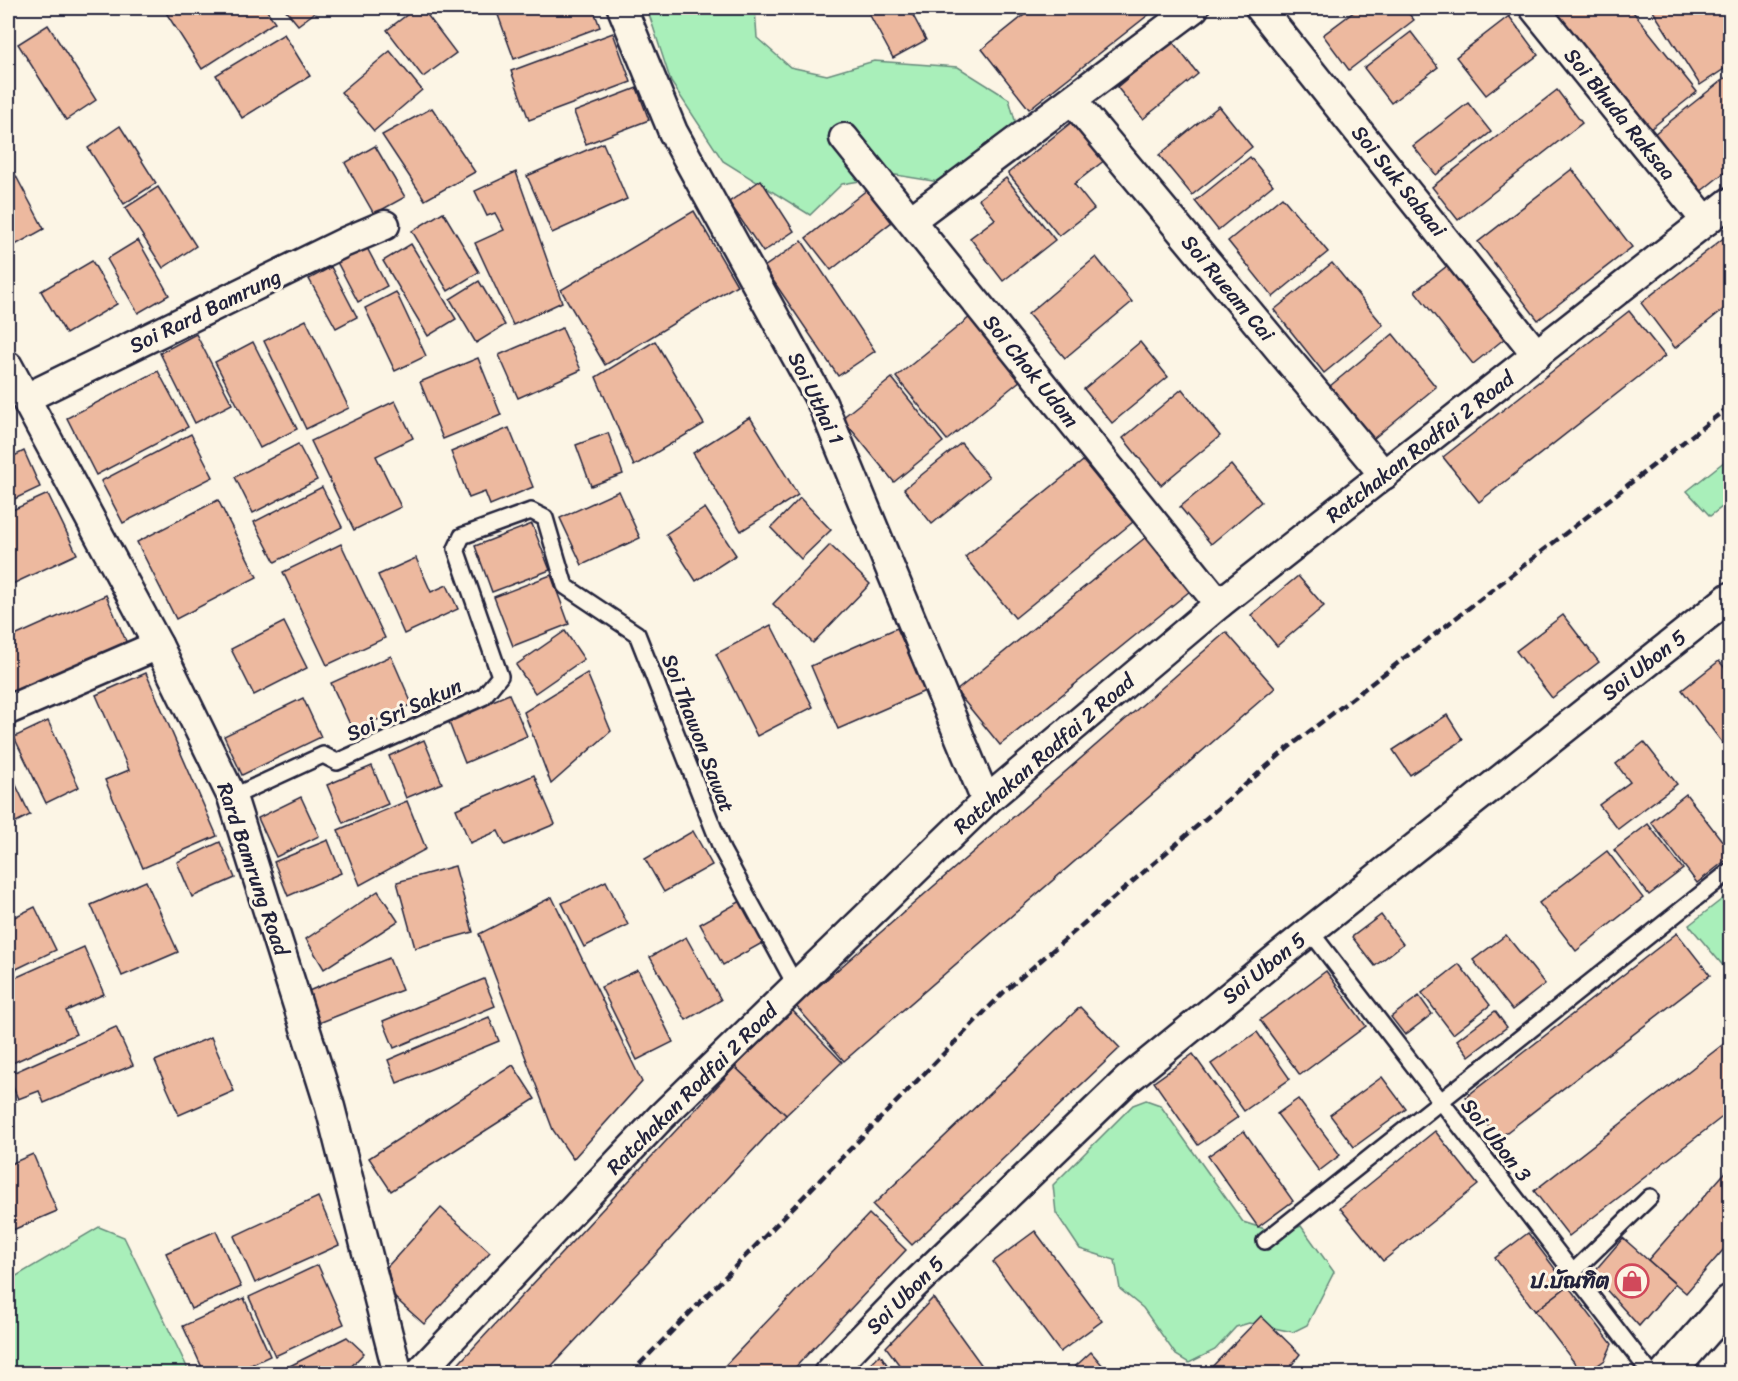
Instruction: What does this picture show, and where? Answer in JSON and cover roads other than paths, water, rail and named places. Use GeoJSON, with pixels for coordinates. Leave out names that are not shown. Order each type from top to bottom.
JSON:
{"type":"FeatureCollection","features":[{"type":"Feature","properties":{"kind":"main road"},"geometry":{"type":"LineString","coordinates":[[1667,1374],[1731,1302]]}},
{"type":"Feature","properties":{"kind":"street","name":"Soi Uthai 1"},"geometry":{"type":"LineString","coordinates":[[622,8],[673,132],[822,403],[986,801]]}},
{"type":"Feature","properties":{"kind":"street"},"geometry":{"type":"LineString","coordinates":[[911,220],[1073,101],[1194,8]]}},
{"type":"Feature","properties":{"kind":"street","name":"Soi Suk Sabaai"},"geometry":{"type":"LineString","coordinates":[[1260,8],[1537,355]]}},
{"type":"Feature","properties":{"kind":"street","name":"Soi Bhuda Raksaa"},"geometry":{"type":"LineString","coordinates":[[1534,8],[1706,221]]}},
{"type":"Feature","properties":{"kind":"street","name":"Soi Rueam Cai"},"geometry":{"type":"LineString","coordinates":[[1073,101],[1384,475]]}},
{"type":"Feature","properties":{"kind":"street","name":"Soi Chok Udom"},"geometry":{"type":"LineString","coordinates":[[844,138],[1219,604]]}},
{"type":"Feature","properties":{"kind":"street","name":"Ratchakan Rodfai 2 Road"},"geometry":{"type":"LineString","coordinates":[[418,1374],[661,1117],[986,801],[1219,604],[1731,202]]}},
{"type":"Feature","properties":{"kind":"street","name":"Soi Rard Bamrung"},"geometry":{"type":"LineString","coordinates":[[26,398],[345,242],[385,225]]}},
{"type":"Feature","properties":{"kind":"street","name":"Rard Bamrung Road"},"geometry":{"type":"LineString","coordinates":[[8,366],[158,645],[232,797],[330,1107],[398,1374]]}},
{"type":"Feature","properties":{"kind":"street","name":"Soi Ubon 5"},"geometry":{"type":"LineString","coordinates":[[828,1374],[911,1288],[1127,1080],[1310,931],[1731,597]]}},
{"type":"Feature","properties":{"kind":"street"},"geometry":{"type":"LineString","coordinates":[[8,710],[158,645]]}},
{"type":"Feature","properties":{"kind":"lane","name":"Soi Sri Sakun"},"geometry":{"type":"LineString","coordinates":[[232,797],[323,755],[337,762],[483,697],[500,676],[456,549],[462,536],[531,511],[544,518]]}},
{"type":"Feature","properties":{"kind":"lane","name":"Soi Thawon Sawat"},"geometry":{"type":"LineString","coordinates":[[544,518],[565,586],[637,634],[722,850],[796,986]]}},
{"type":"Feature","properties":{"kind":"lane"},"geometry":{"type":"LineString","coordinates":[[1265,1241],[1731,871]]}},
{"type":"Feature","properties":{"kind":"lane","name":"Soi Ubon 3"},"geometry":{"type":"LineString","coordinates":[[1310,931],[1651,1374]]}},
{"type":"Feature","properties":{"kind":"lane"},"geometry":{"type":"LineString","coordinates":[[1572,1273],[1650,1197]]}},
{"type":"Feature","properties":{"kind":"railway"},"geometry":{"type":"LineString","coordinates":[[630,1374],[1004,992],[1288,748],[1730,406]]}},
{"type":"Feature","properties":{"kind":"place","name":"ป.บัณฑิต"},"geometry":{"type":"Point","coordinates":[1632,1281]}}]}
